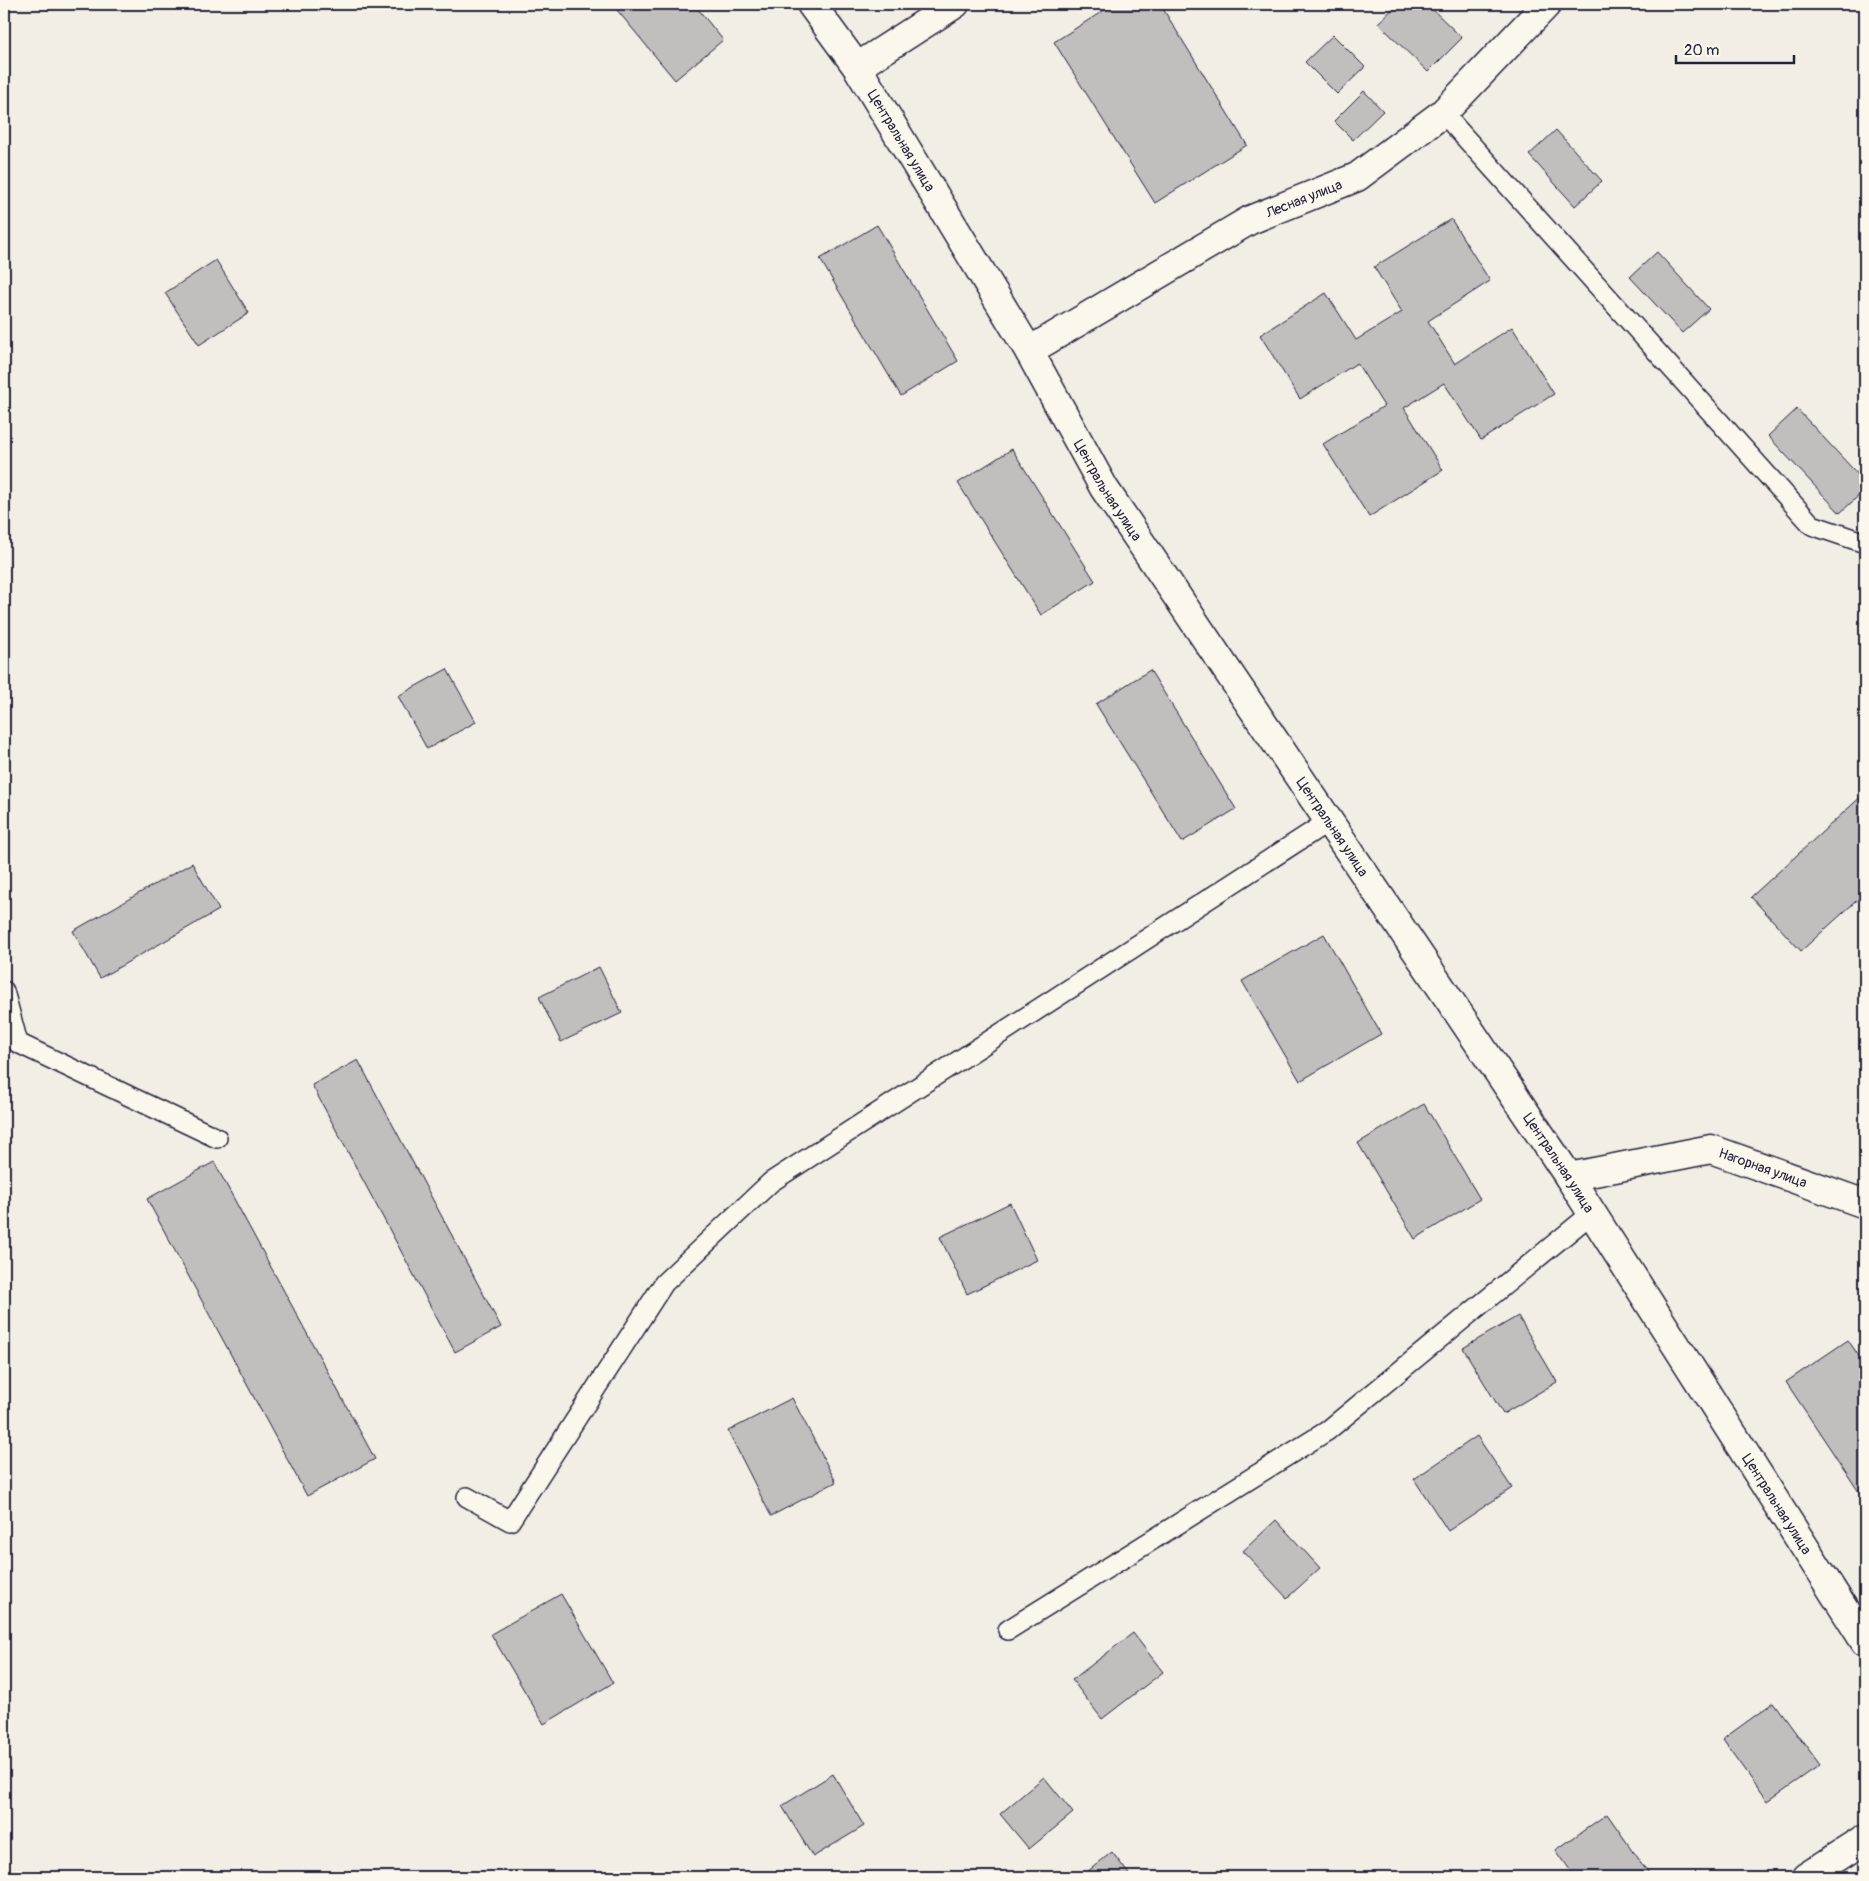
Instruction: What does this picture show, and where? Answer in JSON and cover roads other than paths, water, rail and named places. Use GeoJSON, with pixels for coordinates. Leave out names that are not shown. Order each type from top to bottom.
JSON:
{"type":"FeatureCollection","features":[{"type":"Feature","properties":{"kind":"street","name":"Центральная улица"},"geometry":{"type":"LineString","coordinates":[[811,4],[858,66],[1029,352],[1104,488],[1569,1176],[1865,1642]]}},
{"type":"Feature","properties":{"kind":"street"},"geometry":{"type":"LineString","coordinates":[[858,66],[955,4]]}},
{"type":"Feature","properties":{"kind":"street","name":"Лесная улица"},"geometry":{"type":"LineString","coordinates":[[1029,352],[1250,220],[1357,177],[1442,113],[1547,4]]}},
{"type":"Feature","properties":{"kind":"street","name":"Нагорная улица"},"geometry":{"type":"LineString","coordinates":[[1569,1176],[1712,1149],[1865,1204]]}},
{"type":"Feature","properties":{"kind":"street"},"geometry":{"type":"LineString","coordinates":[[1806,1877],[1865,1839]]}},
{"type":"Feature","properties":{"kind":"lane"},"geometry":{"type":"LineString","coordinates":[[1442,113],[1812,524],[1865,543]]}},
{"type":"Feature","properties":{"kind":"lane"},"geometry":{"type":"LineString","coordinates":[[467,1497],[510,1520],[664,1283],[771,1182],[1329,821]]}},
{"type":"Feature","properties":{"kind":"lane"},"geometry":{"type":"LineString","coordinates":[[4,990],[18,1043],[217,1138]]}},
{"type":"Feature","properties":{"kind":"lane"},"geometry":{"type":"LineString","coordinates":[[1008,1630],[1327,1431],[1592,1213]]}}]}
